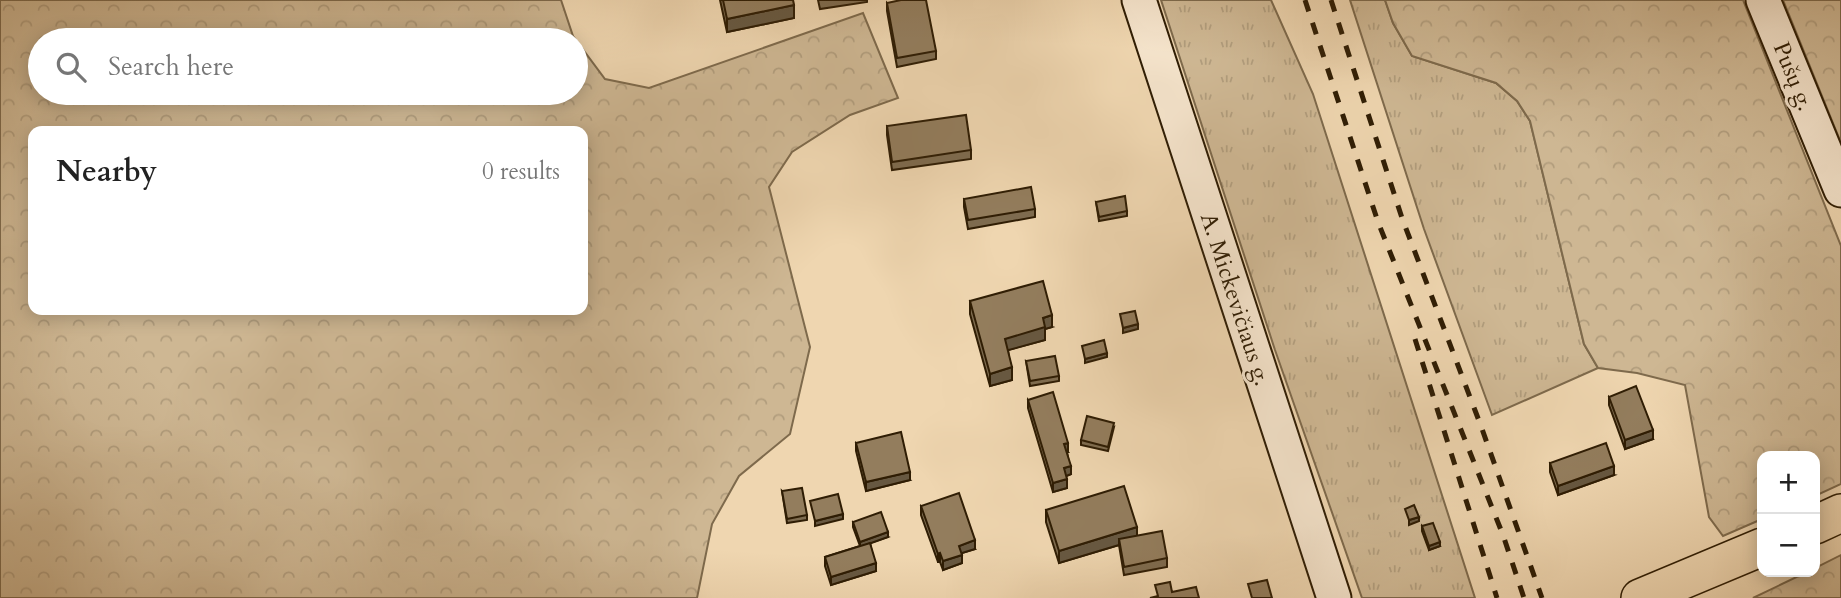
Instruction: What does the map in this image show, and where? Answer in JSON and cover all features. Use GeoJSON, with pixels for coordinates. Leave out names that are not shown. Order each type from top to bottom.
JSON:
{"type":"FeatureCollection","features":[{"type":"Feature","properties":{"kind":"main road","name":"A. Mickevičiaus g."},"geometry":{"type":"LineString","coordinates":[[1139,0],[1334,598]]}},
{"type":"Feature","properties":{"kind":"main road","name":"Pušų g."},"geometry":{"type":"LineString","coordinates":[[1763,0],[1841,190]]}},
{"type":"Feature","properties":{"kind":"main road"},"geometry":{"type":"LineString","coordinates":[[1820,523],[1841,513]]}},
{"type":"Feature","properties":{"kind":"main road"},"geometry":{"type":"LineString","coordinates":[[1640,598],[1757,549]]}},
{"type":"Feature","properties":{"kind":"green space"},"geometry":{"type":"Polygon","coordinates":[[[0,0],[561,0],[570,28],[28,28],[28,105],[588,105],[588,56],[605,79],[649,88],[863,13],[898,98],[850,115],[792,152],[769,187],[810,347],[790,434],[739,476],[712,524],[697,598],[0,598],[0,0]]]}},
{"type":"Feature","properties":{"kind":"green space"},"geometry":{"type":"Polygon","coordinates":[[[1161,0],[1271,0],[1313,94],[1475,598],[1362,598],[1275,350],[1161,0]]]}},
{"type":"Feature","properties":{"kind":"green space"},"geometry":{"type":"Polygon","coordinates":[[[1350,0],[1385,0],[1393,23],[1412,56],[1496,83],[1517,101],[1530,121],[1584,344],[1598,368],[1492,415],[1424,229],[1350,0]]]}},
{"type":"Feature","properties":{"kind":"green space"},"geometry":{"type":"Polygon","coordinates":[[[1385,0],[1743,0],[1841,246],[1841,484],[1820,494],[1820,451],[1757,451],[1757,521],[1723,536],[1709,517],[1685,385],[1637,373],[1598,368],[1584,344],[1530,121],[1517,101],[1496,83],[1412,56],[1393,23],[1385,0]]]}},
{"type":"Feature","properties":{"kind":"green space"},"geometry":{"type":"Polygon","coordinates":[[[1783,0],[1841,0],[1841,143],[1783,0]]]}},
{"type":"Feature","properties":{"kind":"green space"},"geometry":{"type":"Polygon","coordinates":[[[1841,555],[1841,598],[1753,598],[1797,577],[1820,577],[1820,566],[1841,555]]]}},
{"type":"Feature","properties":{"kind":"building"},"geometry":{"type":"Polygon","coordinates":[[[723,0],[793,0],[794,5],[727,19],[723,0]]]}},
{"type":"Feature","properties":{"kind":"building"},"geometry":{"type":"Polygon","coordinates":[[[926,0],[936,51],[897,58],[887,3],[926,0]]]}},
{"type":"Feature","properties":{"kind":"building"},"geometry":{"type":"Polygon","coordinates":[[[966,115],[971,150],[892,162],[887,126],[966,115]]]}},
{"type":"Feature","properties":{"kind":"building"},"geometry":{"type":"Polygon","coordinates":[[[1031,187],[1035,209],[968,220],[964,199],[1031,187]]]}},
{"type":"Feature","properties":{"kind":"building"},"geometry":{"type":"Polygon","coordinates":[[[1125,196],[1127,211],[1099,217],[1096,202],[1125,196]]]}},
{"type":"Feature","properties":{"kind":"building"},"geometry":{"type":"Polygon","coordinates":[[[1043,281],[1052,315],[1043,318],[1045,327],[1005,339],[1012,367],[990,374],[970,301],[1043,281]]]}},
{"type":"Feature","properties":{"kind":"building"},"geometry":{"type":"Polygon","coordinates":[[[1135,311],[1138,324],[1123,328],[1120,314],[1135,311]]]}},
{"type":"Feature","properties":{"kind":"building"},"geometry":{"type":"Polygon","coordinates":[[[1104,340],[1107,353],[1085,359],[1082,346],[1104,340]]]}},
{"type":"Feature","properties":{"kind":"building"},"geometry":{"type":"Polygon","coordinates":[[[1055,356],[1059,376],[1030,381],[1026,361],[1055,356]]]}},
{"type":"Feature","properties":{"kind":"building"},"geometry":{"type":"Polygon","coordinates":[[[1636,386],[1653,430],[1625,440],[1609,397],[1636,386]]]}},
{"type":"Feature","properties":{"kind":"building"},"geometry":{"type":"Polygon","coordinates":[[[1053,392],[1068,443],[1064,444],[1071,466],[1064,468],[1067,479],[1053,483],[1028,400],[1053,392]]]}},
{"type":"Feature","properties":{"kind":"building"},"geometry":{"type":"Polygon","coordinates":[[[1087,416],[1114,423],[1108,447],[1081,440],[1087,416]]]}},
{"type":"Feature","properties":{"kind":"building"},"geometry":{"type":"Polygon","coordinates":[[[901,432],[910,472],[866,482],[856,443],[901,432]]]}},
{"type":"Feature","properties":{"kind":"building"},"geometry":{"type":"Polygon","coordinates":[[[1606,443],[1614,466],[1558,486],[1550,463],[1606,443]]]}},
{"type":"Feature","properties":{"kind":"building"},"geometry":{"type":"Polygon","coordinates":[[[1124,486],[1137,527],[1059,551],[1046,510],[1124,486]]]}},
{"type":"Feature","properties":{"kind":"building"},"geometry":{"type":"Polygon","coordinates":[[[802,488],[807,515],[787,519],[782,491],[802,488]]]}},
{"type":"Feature","properties":{"kind":"building"},"geometry":{"type":"Polygon","coordinates":[[[959,493],[975,540],[959,546],[962,555],[943,561],[921,506],[959,493]]]}},
{"type":"Feature","properties":{"kind":"building"},"geometry":{"type":"Polygon","coordinates":[[[838,494],[843,514],[815,521],[810,501],[838,494]]]}},
{"type":"Feature","properties":{"kind":"building"},"geometry":{"type":"Polygon","coordinates":[[[1414,505],[1419,517],[1409,520],[1405,509],[1414,505]]]}},
{"type":"Feature","properties":{"kind":"building"},"geometry":{"type":"Polygon","coordinates":[[[881,512],[888,532],[860,542],[853,522],[881,512]]]}},
{"type":"Feature","properties":{"kind":"building"},"geometry":{"type":"Polygon","coordinates":[[[1433,523],[1440,542],[1429,546],[1422,526],[1433,523]]]}},
{"type":"Feature","properties":{"kind":"building"},"geometry":{"type":"Polygon","coordinates":[[[1162,531],[1167,558],[1124,567],[1119,539],[1162,531]]]}},
{"type":"Feature","properties":{"kind":"building"},"geometry":{"type":"Polygon","coordinates":[[[870,543],[876,563],[831,577],[825,557],[870,543]]]}},
{"type":"Feature","properties":{"kind":"building"},"geometry":{"type":"Polygon","coordinates":[[[1267,580],[1272,598],[1252,598],[1248,584],[1267,580]]]}},
{"type":"Feature","properties":{"kind":"building"},"geometry":{"type":"Polygon","coordinates":[[[1170,582],[1172,592],[1196,587],[1199,598],[1150,598],[1158,596],[1155,585],[1170,582]]]}},
{"type":"Feature","properties":{"kind":"railway"},"geometry":{"type":"LineString","coordinates":[[1305,0],[1378,222],[1503,535],[1524,598]]}},
{"type":"Feature","properties":{"kind":"railway"},"geometry":{"type":"LineString","coordinates":[[1331,0],[1402,218],[1481,426],[1542,598]]}},
{"type":"Feature","properties":{"kind":"railway"},"geometry":{"type":"LineString","coordinates":[[1415,339],[1497,598]]}}]}
